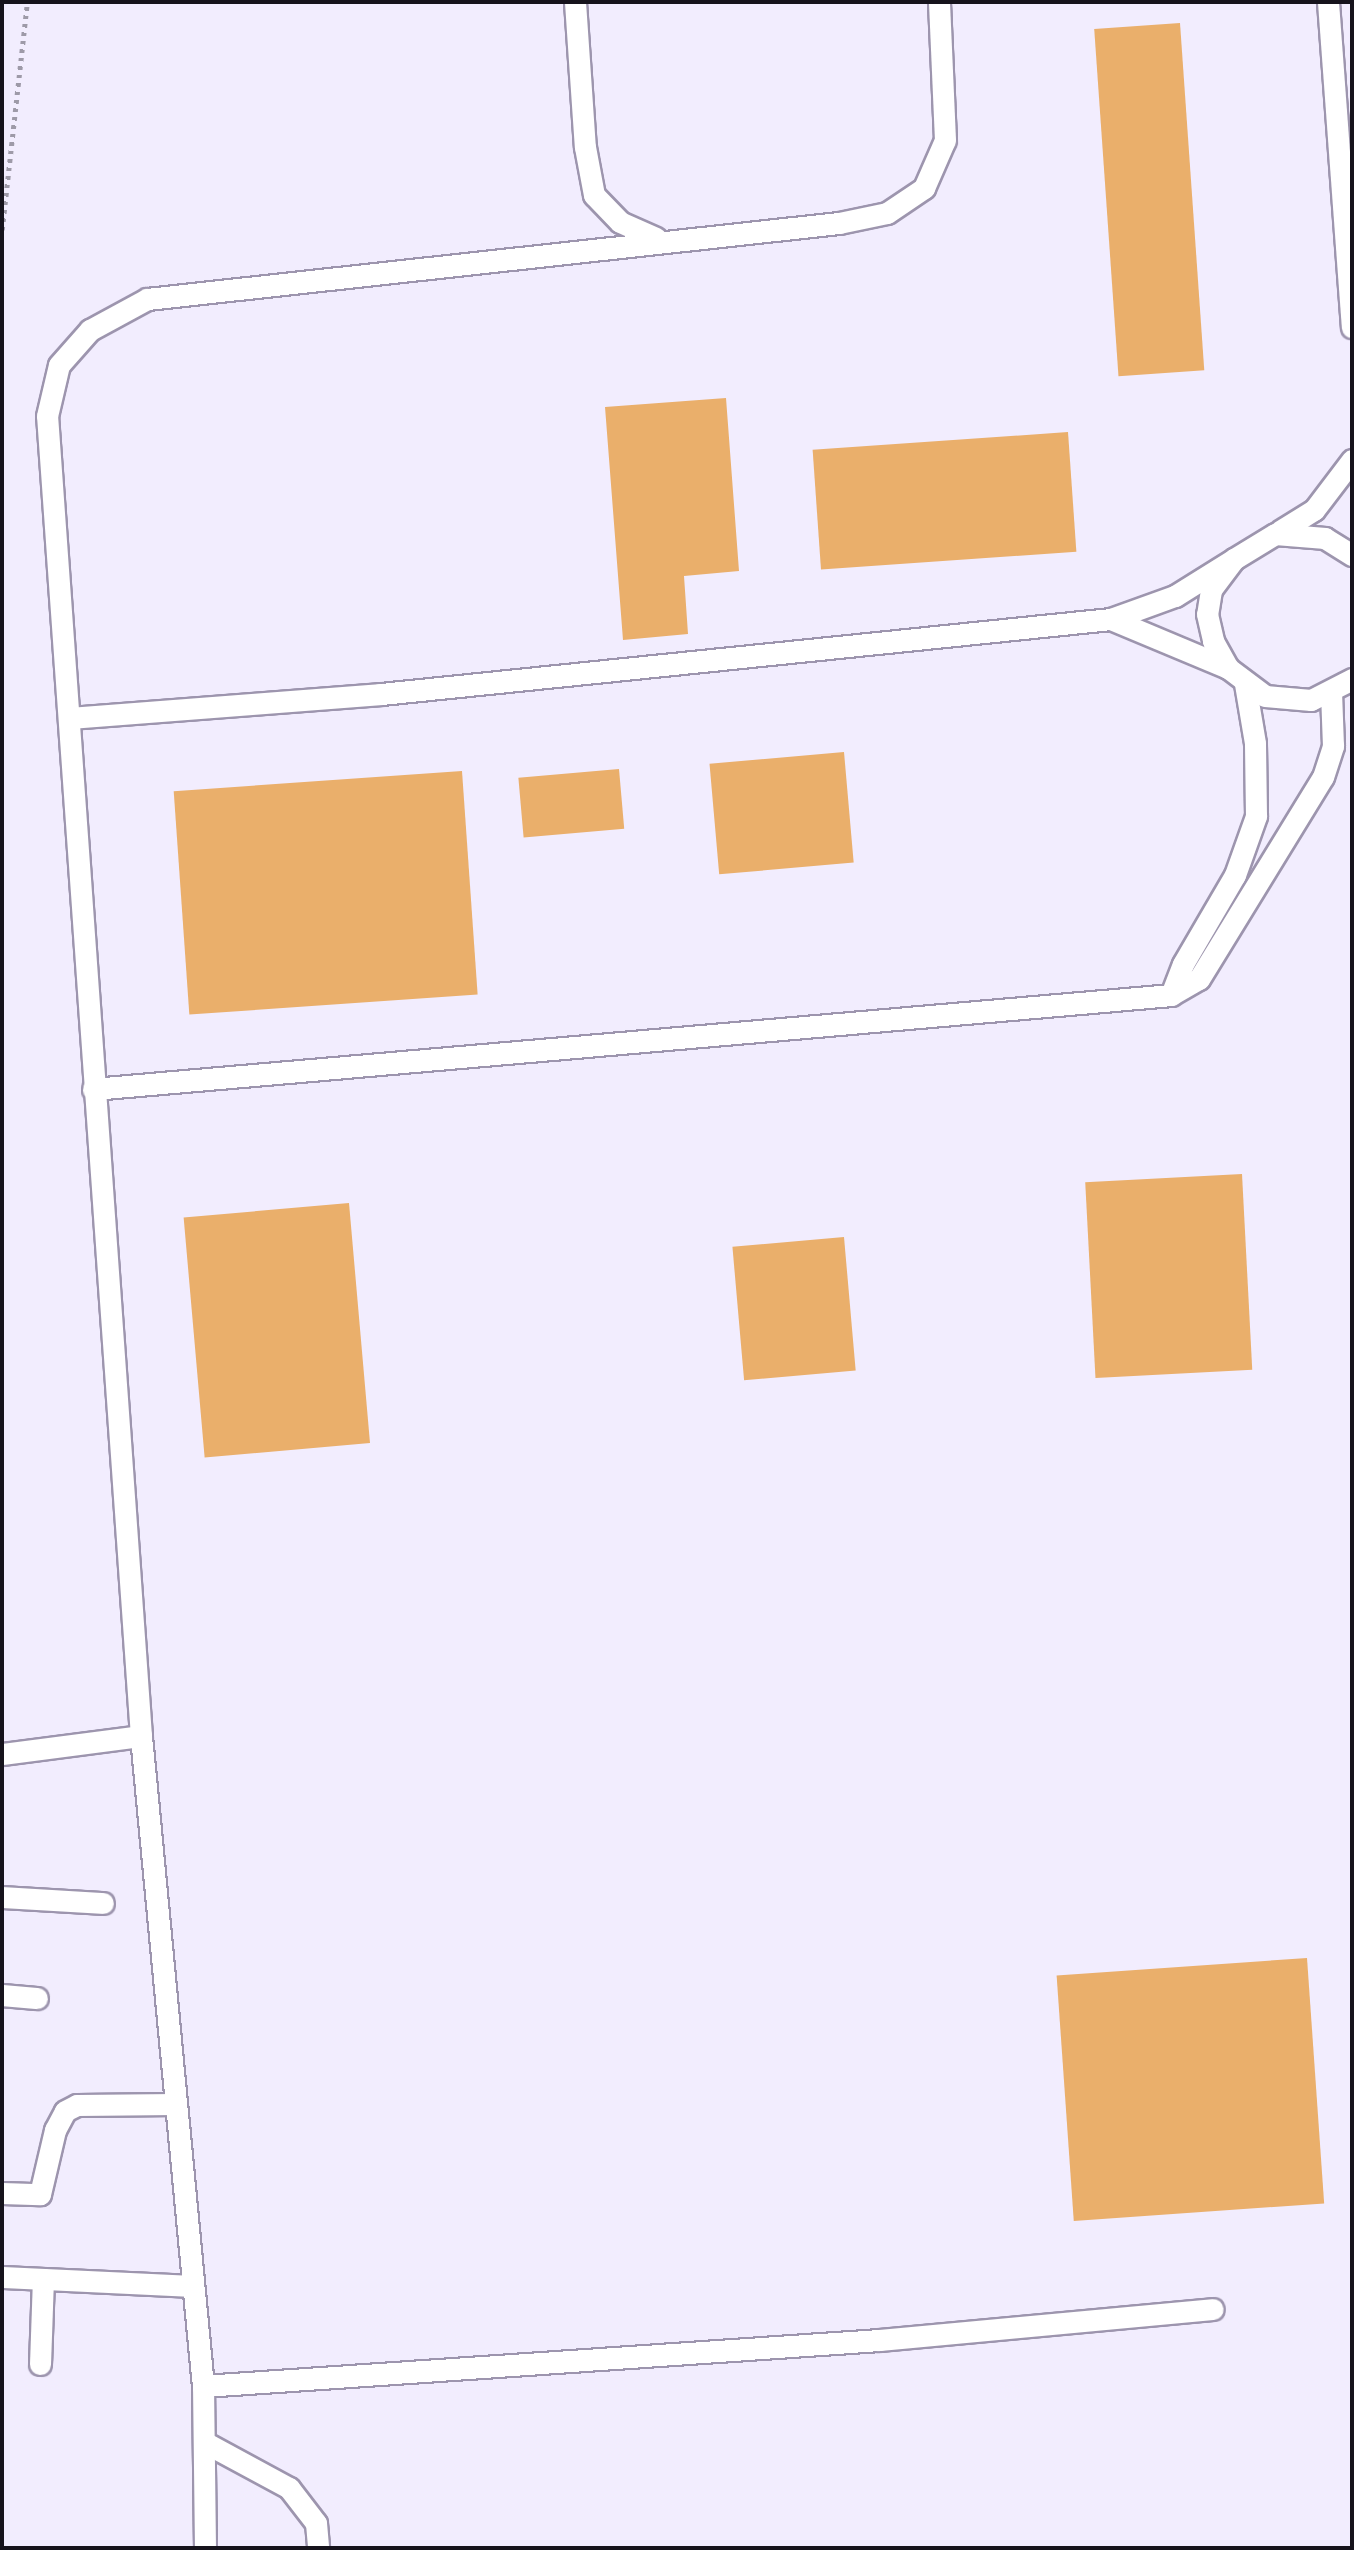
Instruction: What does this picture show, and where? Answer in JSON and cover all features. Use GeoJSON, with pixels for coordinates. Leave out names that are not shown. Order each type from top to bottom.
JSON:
{"type":"FeatureCollection","features":[{"type":"Feature","properties":{"kind":"lane"},"geometry":{"type":"LineString","coordinates":[[575,2],[585,147],[594,195],[620,222],[658,239]]}},
{"type":"Feature","properties":{"kind":"lane"},"geometry":{"type":"LineString","coordinates":[[205,2548],[203,2386],[141,1736],[93,1089],[71,718],[47,416],[59,365],[90,330],[147,299],[658,239],[839,223],[887,213],[924,188],[945,140],[939,2]]}},
{"type":"Feature","properties":{"kind":"lane"},"geometry":{"type":"LineString","coordinates":[[1328,2],[1352,327]]}},
{"type":"Feature","properties":{"kind":"lane"},"geometry":{"type":"LineString","coordinates":[[71,718],[380,694],[1111,619],[1175,596],[1314,510],[1352,460]]}},
{"type":"Feature","properties":{"kind":"lane"},"geometry":{"type":"LineString","coordinates":[[1275,534],[1325,538],[1352,555]]}},
{"type":"Feature","properties":{"kind":"lane"},"geometry":{"type":"LineString","coordinates":[[93,1089],[1171,995],[1199,979],[1324,777],[1333,746],[1343,688],[1287,701],[1245,684],[1228,667],[1213,641],[1207,614],[1211,590],[1234,559]]}},
{"type":"Feature","properties":{"kind":"lane"},"geometry":{"type":"LineString","coordinates":[[1111,619],[1228,667]]}},
{"type":"Feature","properties":{"kind":"lane"},"geometry":{"type":"LineString","coordinates":[[1171,995],[1183,964],[1236,875],[1256,816],[1255,743],[1245,684]]}},
{"type":"Feature","properties":{"kind":"lane"},"geometry":{"type":"LineString","coordinates":[[2,1754],[141,1736]]}},
{"type":"Feature","properties":{"kind":"lane"},"geometry":{"type":"LineString","coordinates":[[2,1897],[103,1903]]}},
{"type":"Feature","properties":{"kind":"lane"},"geometry":{"type":"LineString","coordinates":[[2,1995],[37,1998]]}},
{"type":"Feature","properties":{"kind":"lane"},"geometry":{"type":"LineString","coordinates":[[2,2193],[40,2194],[55,2130],[65,2112],[77,2105],[176,2104]]}},
{"type":"Feature","properties":{"kind":"lane"},"geometry":{"type":"LineString","coordinates":[[2,2277],[193,2286]]}},
{"type":"Feature","properties":{"kind":"lane"},"geometry":{"type":"LineString","coordinates":[[40,2364],[43,2279]]}},
{"type":"Feature","properties":{"kind":"lane"},"geometry":{"type":"LineString","coordinates":[[203,2386],[879,2340],[1213,2309]]}},
{"type":"Feature","properties":{"kind":"lane"},"geometry":{"type":"LineString","coordinates":[[204,2442],[289,2488],[316,2523],[318,2548]]}},
{"type":"Feature","properties":{"kind":"path"},"geometry":{"type":"LineString","coordinates":[[2,230],[27,2]]}},
{"type":"Feature","properties":{"kind":"building"},"geometry":{"type":"Polygon","coordinates":[[[1180,23],[1204,370],[1118,376],[1094,29],[1180,23]]]}},
{"type":"Feature","properties":{"kind":"building"},"geometry":{"type":"Polygon","coordinates":[[[726,398],[739,571],[684,576],[688,634],[623,640],[605,407],[726,398]]]}},
{"type":"Feature","properties":{"kind":"building"},"geometry":{"type":"Polygon","coordinates":[[[1068,432],[1076,552],[821,570],[813,450],[1068,432]]]}},
{"type":"Feature","properties":{"kind":"building"},"geometry":{"type":"Polygon","coordinates":[[[844,752],[854,863],[719,874],[710,764],[844,752]]]}},
{"type":"Feature","properties":{"kind":"building"},"geometry":{"type":"Polygon","coordinates":[[[619,769],[624,829],[524,838],[518,778],[619,769]]]}},
{"type":"Feature","properties":{"kind":"building"},"geometry":{"type":"Polygon","coordinates":[[[462,771],[478,994],[189,1015],[174,791],[462,771]]]}},
{"type":"Feature","properties":{"kind":"building"},"geometry":{"type":"Polygon","coordinates":[[[1242,1174],[1252,1370],[1095,1378],[1085,1182],[1242,1174]]]}},
{"type":"Feature","properties":{"kind":"building"},"geometry":{"type":"Polygon","coordinates":[[[349,1203],[370,1443],[205,1458],[184,1217],[349,1203]]]}},
{"type":"Feature","properties":{"kind":"building"},"geometry":{"type":"Polygon","coordinates":[[[844,1237],[856,1370],[744,1380],[732,1247],[844,1237]]]}},
{"type":"Feature","properties":{"kind":"building"},"geometry":{"type":"Polygon","coordinates":[[[1307,1958],[1324,2203],[1074,2221],[1057,1976],[1307,1958]]]}}]}
